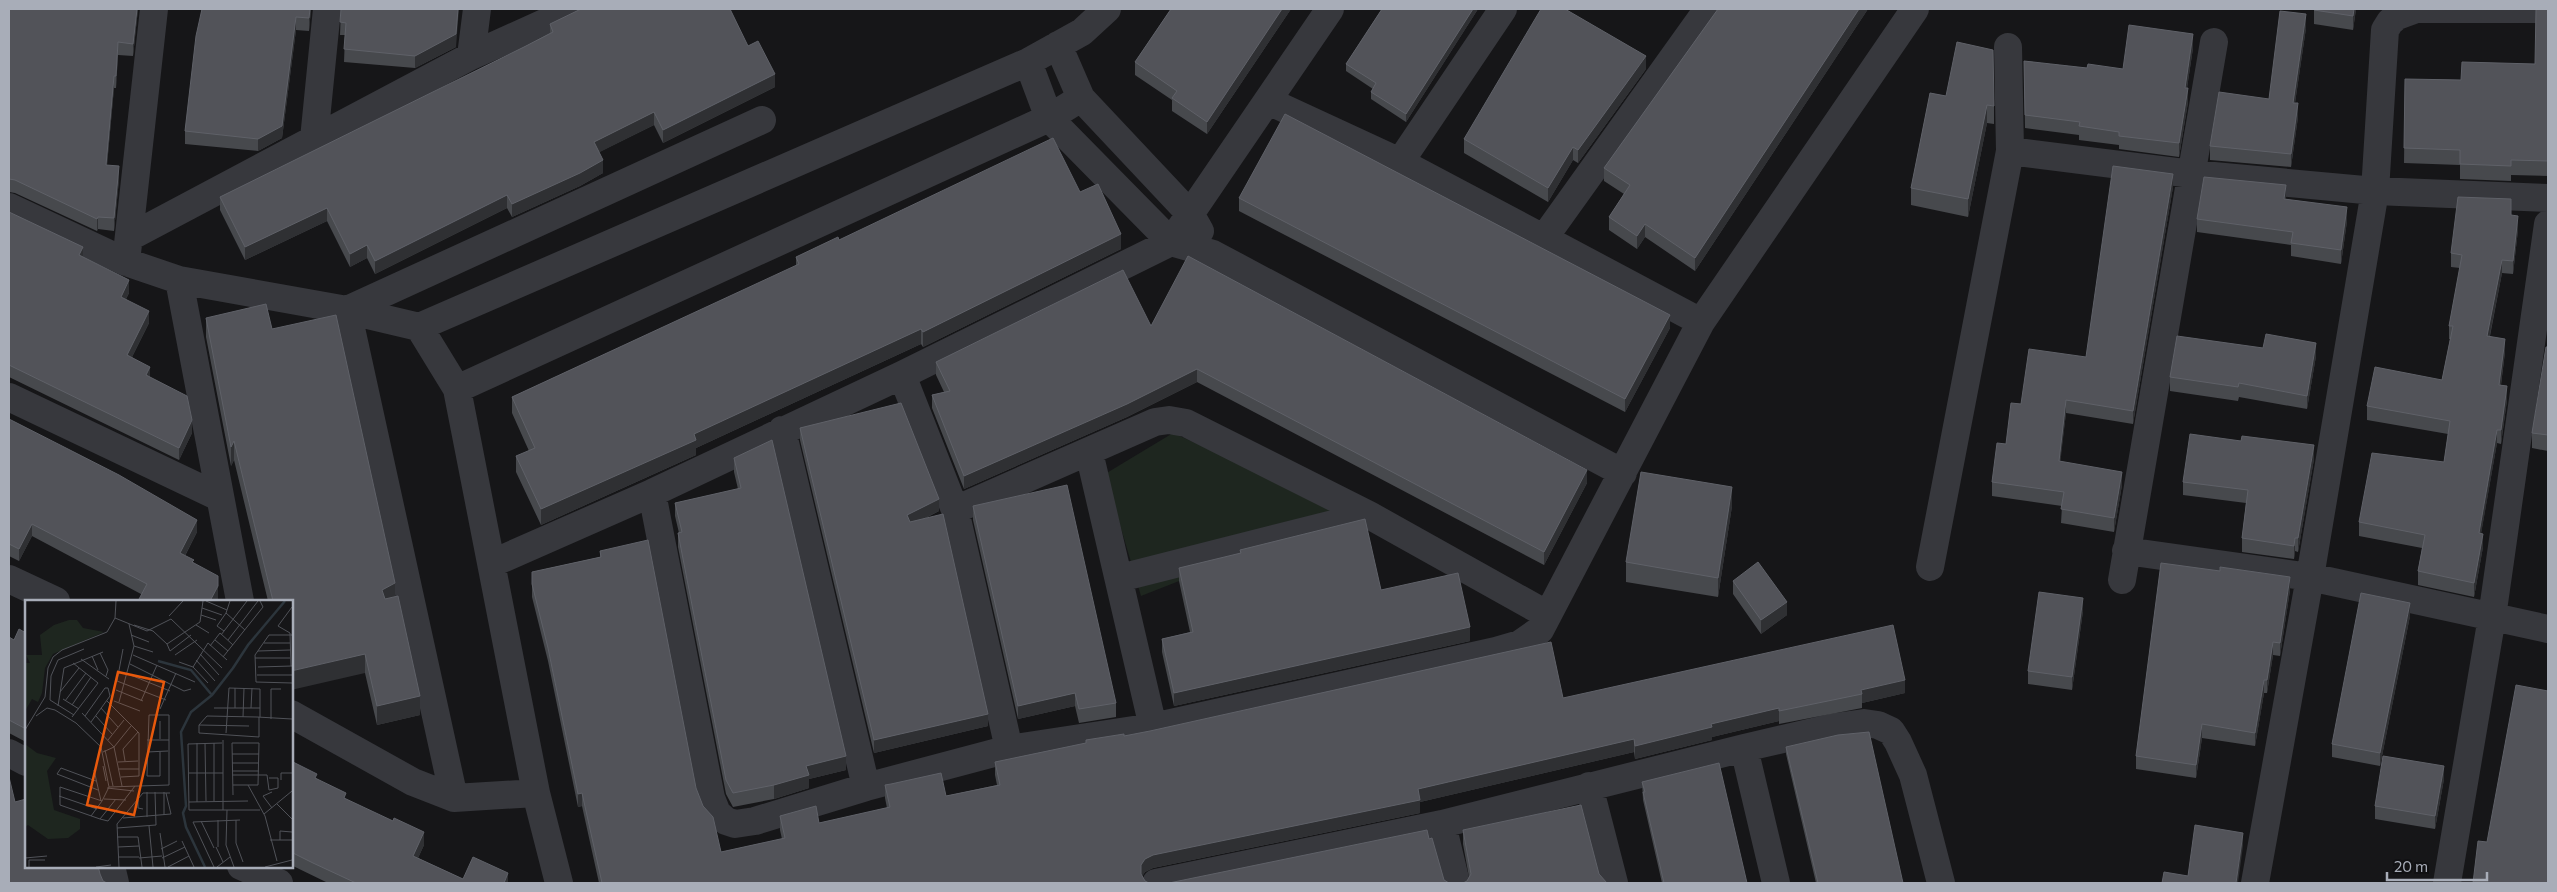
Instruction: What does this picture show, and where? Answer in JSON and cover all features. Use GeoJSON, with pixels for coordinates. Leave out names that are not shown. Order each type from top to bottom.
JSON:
{"type":"FeatureCollection","features":[{"type":"Feature","properties":{"kind":"street"},"geometry":{"type":"LineString","coordinates":[[128,249],[154,9]]}},
{"type":"Feature","properties":{"kind":"street"},"geometry":{"type":"LineString","coordinates":[[314,139],[328,9]]}},
{"type":"Feature","properties":{"kind":"street"},"geometry":{"type":"LineString","coordinates":[[471,56],[477,9]]}},
{"type":"Feature","properties":{"kind":"street"},"geometry":{"type":"LineString","coordinates":[[128,249],[314,139],[471,56],[574,9]]}},
{"type":"Feature","properties":{"kind":"street"},"geometry":{"type":"LineString","coordinates":[[9,207],[128,249],[179,280],[347,310],[418,327],[1028,62],[1082,32],[1108,9]]}},
{"type":"Feature","properties":{"kind":"street"},"geometry":{"type":"LineString","coordinates":[[492,563],[652,493],[902,375],[1171,242],[1330,9]]}},
{"type":"Feature","properties":{"kind":"street"},"geometry":{"type":"LineString","coordinates":[[1400,162],[1503,9]]}},
{"type":"Feature","properties":{"kind":"street"},"geometry":{"type":"LineString","coordinates":[[1544,238],[1708,9]]}},
{"type":"Feature","properties":{"kind":"street"},"geometry":{"type":"LineString","coordinates":[[652,493],[711,798],[717,813],[726,821],[735,824],[755,821],[866,787],[1009,749],[1153,726],[1496,651],[1530,639],[1540,630],[1701,322],[1915,9]]}},
{"type":"Feature","properties":{"kind":"street"},"geometry":{"type":"LineString","coordinates":[[2255,883],[2310,577],[2375,191],[2385,30],[2397,16],[2416,9],[2535,9]]}},
{"type":"Feature","properties":{"kind":"street"},"geometry":{"type":"LineString","coordinates":[[2122,580],[2214,42]]}},
{"type":"Feature","properties":{"kind":"street"},"geometry":{"type":"LineString","coordinates":[[1058,46],[1081,98],[1191,215],[1213,254]]}},
{"type":"Feature","properties":{"kind":"street"},"geometry":{"type":"LineString","coordinates":[[1930,567],[2010,151],[2008,47]]}},
{"type":"Feature","properties":{"kind":"street"},"geometry":{"type":"LineString","coordinates":[[1028,62],[1049,118],[1171,242],[1213,254],[1622,473]]}},
{"type":"Feature","properties":{"kind":"street"},"geometry":{"type":"LineString","coordinates":[[457,389],[1049,118],[1081,98]]}},
{"type":"Feature","properties":{"kind":"street"},"geometry":{"type":"LineString","coordinates":[[1268,101],[1400,162],[1701,322]]}},
{"type":"Feature","properties":{"kind":"street"},"geometry":{"type":"LineString","coordinates":[[347,310],[762,120]]}},
{"type":"Feature","properties":{"kind":"street"},"geometry":{"type":"LineString","coordinates":[[2010,151],[2192,174],[2375,191],[2548,198]]}},
{"type":"Feature","properties":{"kind":"street"},"geometry":{"type":"LineString","coordinates":[[2447,883],[2492,617],[2548,224]]}},
{"type":"Feature","properties":{"kind":"street"},"geometry":{"type":"LineString","coordinates":[[179,280],[240,600]]}},
{"type":"Feature","properties":{"kind":"street"},"geometry":{"type":"LineString","coordinates":[[347,310],[454,798]]}},
{"type":"Feature","properties":{"kind":"street"},"geometry":{"type":"LineString","coordinates":[[418,327],[457,389],[536,793],[559,883]]}},
{"type":"Feature","properties":{"kind":"street"},"geometry":{"type":"LineString","coordinates":[[902,375],[955,510],[1009,749]]}},
{"type":"Feature","properties":{"kind":"street"},"geometry":{"type":"LineString","coordinates":[[9,397],[219,497]]}},
{"type":"Feature","properties":{"kind":"street"},"geometry":{"type":"LineString","coordinates":[[955,510],[1155,422],[1168,420],[1186,423],[1369,515],[1548,615]]}},
{"type":"Feature","properties":{"kind":"street"},"geometry":{"type":"LineString","coordinates":[[782,430],[866,787]]}},
{"type":"Feature","properties":{"kind":"street"},"geometry":{"type":"LineString","coordinates":[[1090,452],[1153,726]]}},
{"type":"Feature","properties":{"kind":"street"},"geometry":{"type":"LineString","coordinates":[[1120,578],[1369,515]]}},
{"type":"Feature","properties":{"kind":"street"},"geometry":{"type":"LineString","coordinates":[[2126,551],[2310,577],[2548,629]]}},
{"type":"Feature","properties":{"kind":"street"},"geometry":{"type":"LineString","coordinates":[[9,579],[54,600]]}},
{"type":"Feature","properties":{"kind":"street"},"geometry":{"type":"LineString","coordinates":[[292,715],[413,782],[454,798],[536,793]]}},
{"type":"Feature","properties":{"kind":"street"},"geometry":{"type":"LineString","coordinates":[[1156,883],[1224,876],[1442,824],[1744,748],[1835,727],[1864,723],[1878,725],[1891,731],[1913,775],[1941,883]]}},
{"type":"Feature","properties":{"kind":"street"},"geometry":{"type":"LineString","coordinates":[[1744,748],[1776,883]]}},
{"type":"Feature","properties":{"kind":"street"},"geometry":{"type":"LineString","coordinates":[[9,753],[25,761]]}},
{"type":"Feature","properties":{"kind":"street"},"geometry":{"type":"LineString","coordinates":[[1589,786],[1614,883]]}},
{"type":"Feature","properties":{"kind":"street"},"geometry":{"type":"LineString","coordinates":[[1442,824],[1456,883]]}},
{"type":"Feature","properties":{"kind":"street"},"geometry":{"type":"LineString","coordinates":[[111,867],[115,883]]}},
{"type":"Feature","properties":{"kind":"street"},"geometry":{"type":"LineString","coordinates":[[243,867],[279,883]]}},
{"type":"Feature","properties":{"kind":"shaded area"},"geometry":{"type":"Polygon","coordinates":[[[1173,433],[1352,513],[1141,596],[1105,474],[1173,433]]]}},
{"type":"Feature","properties":{"kind":"building"},"geometry":{"type":"Polygon","coordinates":[[[9,9],[137,9],[133,44],[118,42],[116,76],[114,76],[106,165],[119,166],[114,218],[98,217],[97,219],[15,180],[9,179],[9,9]]]}},
{"type":"Feature","properties":{"kind":"building"},"geometry":{"type":"Polygon","coordinates":[[[202,9],[310,9],[309,18],[296,17],[282,126],[258,139],[185,131],[196,36],[202,9]]]}},
{"type":"Feature","properties":{"kind":"building"},"geometry":{"type":"Polygon","coordinates":[[[341,9],[458,9],[456,34],[415,56],[344,49],[346,23],[340,22],[341,9]]]}},
{"type":"Feature","properties":{"kind":"building"},"geometry":{"type":"Polygon","coordinates":[[[581,9],[730,9],[748,46],[758,41],[775,74],[663,130],[654,112],[594,142],[603,160],[580,173],[512,204],[507,195],[375,261],[367,245],[350,254],[327,208],[245,247],[220,197],[553,32],[550,24],[581,9]]]}},
{"type":"Feature","properties":{"kind":"building"},"geometry":{"type":"Polygon","coordinates":[[[1171,9],[1282,9],[1207,122],[1172,98],[1177,91],[1135,62],[1171,9]]]}},
{"type":"Feature","properties":{"kind":"building"},"geometry":{"type":"Polygon","coordinates":[[[1382,9],[1473,9],[1406,114],[1371,92],[1376,83],[1346,64],[1382,9]]]}},
{"type":"Feature","properties":{"kind":"building"},"geometry":{"type":"Polygon","coordinates":[[[1541,9],[1565,9],[1646,56],[1578,150],[1573,147],[1548,188],[1464,139],[1541,9]]]}},
{"type":"Feature","properties":{"kind":"building"},"geometry":{"type":"Polygon","coordinates":[[[1718,9],[1859,9],[1695,258],[1645,224],[1637,236],[1609,217],[1630,185],[1604,168],[1718,9]]]}},
{"type":"Feature","properties":{"kind":"building"},"geometry":{"type":"Polygon","coordinates":[[[2314,9],[2354,9],[2353,16],[2314,9]]]}},
{"type":"Feature","properties":{"kind":"building"},"geometry":{"type":"Polygon","coordinates":[[[2536,9],[2548,9],[2548,161],[2511,160],[2511,166],[2460,164],[2460,150],[2404,148],[2405,79],[2461,80],[2462,62],[2535,64],[2536,9]]]}},
{"type":"Feature","properties":{"kind":"building"},"geometry":{"type":"Polygon","coordinates":[[[2280,11],[2306,14],[2293,103],[2298,103],[2291,154],[2210,146],[2219,92],[2269,99],[2280,11]]]}},
{"type":"Feature","properties":{"kind":"building"},"geometry":{"type":"Polygon","coordinates":[[[2129,25],[2193,34],[2185,88],[2188,88],[2179,143],[2119,136],[2119,132],[2079,126],[2080,122],[2025,115],[2024,61],[2087,68],[2088,64],[2123,69],[2129,25]]]}},
{"type":"Feature","properties":{"kind":"building"},"geometry":{"type":"Polygon","coordinates":[[[1957,42],[1993,50],[1994,106],[1987,105],[1968,199],[1911,188],[1930,93],[1946,96],[1957,42]]]}},
{"type":"Feature","properties":{"kind":"building"},"geometry":{"type":"Polygon","coordinates":[[[1285,114],[1670,315],[1625,399],[1239,198],[1285,114]]]}},
{"type":"Feature","properties":{"kind":"building"},"geometry":{"type":"Polygon","coordinates":[[[1053,138],[1080,192],[1098,184],[1121,234],[923,332],[921,329],[694,434],[696,440],[541,509],[516,456],[535,448],[512,397],[799,264],[796,257],[838,237],[839,240],[1053,138]]]}},
{"type":"Feature","properties":{"kind":"building"},"geometry":{"type":"Polygon","coordinates":[[[2113,166],[2173,174],[2133,411],[2066,400],[2059,461],[2122,472],[2114,518],[2061,509],[2064,492],[1992,482],[1997,443],[2006,444],[2011,403],[2021,404],[2029,349],[2086,357],[2113,166]]]}},
{"type":"Feature","properties":{"kind":"building"},"geometry":{"type":"Polygon","coordinates":[[[2204,177],[2286,185],[2284,199],[2347,207],[2341,250],[2291,243],[2293,232],[2197,219],[2204,177]]]}},
{"type":"Feature","properties":{"kind":"building"},"geometry":{"type":"Polygon","coordinates":[[[2458,197],[2511,199],[2511,215],[2518,216],[2513,261],[2502,260],[2487,336],[2505,339],[2499,385],[2507,386],[2501,430],[2497,430],[2479,533],[2483,534],[2474,583],[2418,571],[2425,535],[2359,522],[2372,453],[2444,462],[2450,421],[2367,406],[2375,367],[2442,380],[2453,326],[2449,326],[2462,255],[2451,253],[2458,197]]]}},
{"type":"Feature","properties":{"kind":"building"},"geometry":{"type":"Polygon","coordinates":[[[9,212],[83,247],[79,255],[129,280],[121,297],[149,311],[127,355],[150,367],[146,375],[187,396],[192,420],[179,448],[9,365],[9,212]]]}},
{"type":"Feature","properties":{"kind":"building"},"geometry":{"type":"Polygon","coordinates":[[[1188,256],[1587,470],[1544,552],[1197,369],[1127,404],[964,476],[932,395],[950,391],[936,362],[1123,270],[1151,326],[1188,256]]]}},
{"type":"Feature","properties":{"kind":"building"},"geometry":{"type":"Polygon","coordinates":[[[266,304],[272,329],[336,315],[395,583],[382,590],[385,599],[398,596],[420,696],[377,706],[365,654],[292,671],[292,600],[273,600],[234,441],[231,447],[206,318],[266,304]]]}},
{"type":"Feature","properties":{"kind":"building"},"geometry":{"type":"Polygon","coordinates":[[[2266,334],[2316,343],[2307,396],[2239,383],[2238,387],[2170,377],[2177,336],[2263,348],[2266,334]]]}},
{"type":"Feature","properties":{"kind":"building"},"geometry":{"type":"Polygon","coordinates":[[[2546,347],[2548,347],[2548,435],[2532,433],[2546,347]]]}},
{"type":"Feature","properties":{"kind":"building"},"geometry":{"type":"Polygon","coordinates":[[[901,403],[939,499],[907,515],[910,522],[943,514],[988,714],[874,740],[800,428],[901,403]]]}},
{"type":"Feature","properties":{"kind":"building"},"geometry":{"type":"Polygon","coordinates":[[[9,419],[119,475],[197,520],[180,553],[218,576],[218,586],[211,600],[139,600],[147,584],[32,524],[19,549],[9,544],[9,419]]]}},
{"type":"Feature","properties":{"kind":"building"},"geometry":{"type":"Polygon","coordinates":[[[2190,434],[2241,441],[2242,436],[2314,445],[2298,538],[2295,538],[2294,546],[2242,538],[2248,490],[2183,482],[2190,434]]]}},
{"type":"Feature","properties":{"kind":"building"},"geometry":{"type":"Polygon","coordinates":[[[772,440],[846,756],[806,766],[809,775],[774,785],[733,793],[726,780],[678,533],[682,532],[675,503],[741,488],[734,458],[772,440]]]}},
{"type":"Feature","properties":{"kind":"building"},"geometry":{"type":"Polygon","coordinates":[[[1641,472],[1732,487],[1718,578],[1626,562],[1641,472]]]}},
{"type":"Feature","properties":{"kind":"building"},"geometry":{"type":"Polygon","coordinates":[[[1067,485],[1116,703],[1079,709],[1075,693],[1018,706],[973,506],[1067,485]]]}},
{"type":"Feature","properties":{"kind":"building"},"geometry":{"type":"Polygon","coordinates":[[[1365,519],[1381,590],[1458,573],[1470,627],[1174,693],[1162,639],[1193,632],[1179,568],[1241,553],[1240,550],[1365,519]]]}},
{"type":"Feature","properties":{"kind":"building"},"geometry":{"type":"Polygon","coordinates":[[[648,540],[696,788],[703,806],[713,817],[721,852],[785,838],[780,816],[816,806],[819,823],[890,807],[885,785],[941,773],[946,796],[1000,785],[995,762],[1086,743],[1086,740],[1150,731],[1551,642],[1563,698],[1893,625],[1905,680],[1861,690],[1862,694],[1779,711],[1779,708],[1711,724],[1712,727],[1635,746],[1634,739],[1418,789],[1420,800],[1153,855],[1145,859],[1141,865],[1141,874],[1145,881],[1149,883],[602,883],[582,793],[578,794],[548,648],[532,584],[532,572],[601,557],[600,551],[648,540]]]}},
{"type":"Feature","properties":{"kind":"building"},"geometry":{"type":"Polygon","coordinates":[[[1758,562],[1787,602],[1761,620],[1733,581],[1758,562]]]}},
{"type":"Feature","properties":{"kind":"building"},"geometry":{"type":"Polygon","coordinates":[[[2161,563],[2220,571],[2220,567],[2290,577],[2280,643],[2273,642],[2255,733],[2202,724],[2196,765],[2136,756],[2161,563]]]}},
{"type":"Feature","properties":{"kind":"building"},"geometry":{"type":"Polygon","coordinates":[[[2039,592],[2083,598],[2072,677],[2028,671],[2039,592]]]}},
{"type":"Feature","properties":{"kind":"building"},"geometry":{"type":"Polygon","coordinates":[[[2361,593],[2410,603],[2380,753],[2332,744],[2361,593]]]}},
{"type":"Feature","properties":{"kind":"building"},"geometry":{"type":"Polygon","coordinates":[[[19,629],[25,632],[25,728],[9,720],[9,637],[14,640],[19,629]]]}},
{"type":"Feature","properties":{"kind":"building"},"geometry":{"type":"Polygon","coordinates":[[[2516,685],[2548,691],[2548,883],[2473,883],[2478,841],[2487,842],[2516,685]]]}},
{"type":"Feature","properties":{"kind":"building"},"geometry":{"type":"Polygon","coordinates":[[[1869,732],[1903,883],[1818,883],[1786,747],[1838,735],[1869,732]]]}},
{"type":"Feature","properties":{"kind":"building"},"geometry":{"type":"Polygon","coordinates":[[[2383,756],[2444,766],[2435,816],[2375,806],[2383,756]]]}},
{"type":"Feature","properties":{"kind":"building"},"geometry":{"type":"Polygon","coordinates":[[[292,762],[317,774],[315,778],[346,793],[344,798],[393,821],[394,818],[424,832],[413,856],[463,879],[473,857],[508,873],[504,883],[356,883],[292,852],[292,762]]]}},
{"type":"Feature","properties":{"kind":"building"},"geometry":{"type":"Polygon","coordinates":[[[1719,763],[1747,883],[1664,883],[1642,782],[1719,763]]]}},
{"type":"Feature","properties":{"kind":"building"},"geometry":{"type":"Polygon","coordinates":[[[9,777],[15,802],[25,799],[25,867],[98,867],[103,881],[107,883],[9,883],[9,777]]]}},
{"type":"Feature","properties":{"kind":"building"},"geometry":{"type":"Polygon","coordinates":[[[1581,805],[1599,874],[1607,883],[1463,883],[1467,881],[1471,874],[1463,830],[1581,805]]]}},
{"type":"Feature","properties":{"kind":"building"},"geometry":{"type":"Polygon","coordinates":[[[2195,825],[2243,833],[2236,883],[2162,883],[2164,872],[2188,876],[2195,825]]]}},
{"type":"Feature","properties":{"kind":"building"},"geometry":{"type":"Polygon","coordinates":[[[1427,830],[1429,839],[1432,838],[1444,880],[1449,883],[1169,883],[1427,830]]]}}]}
